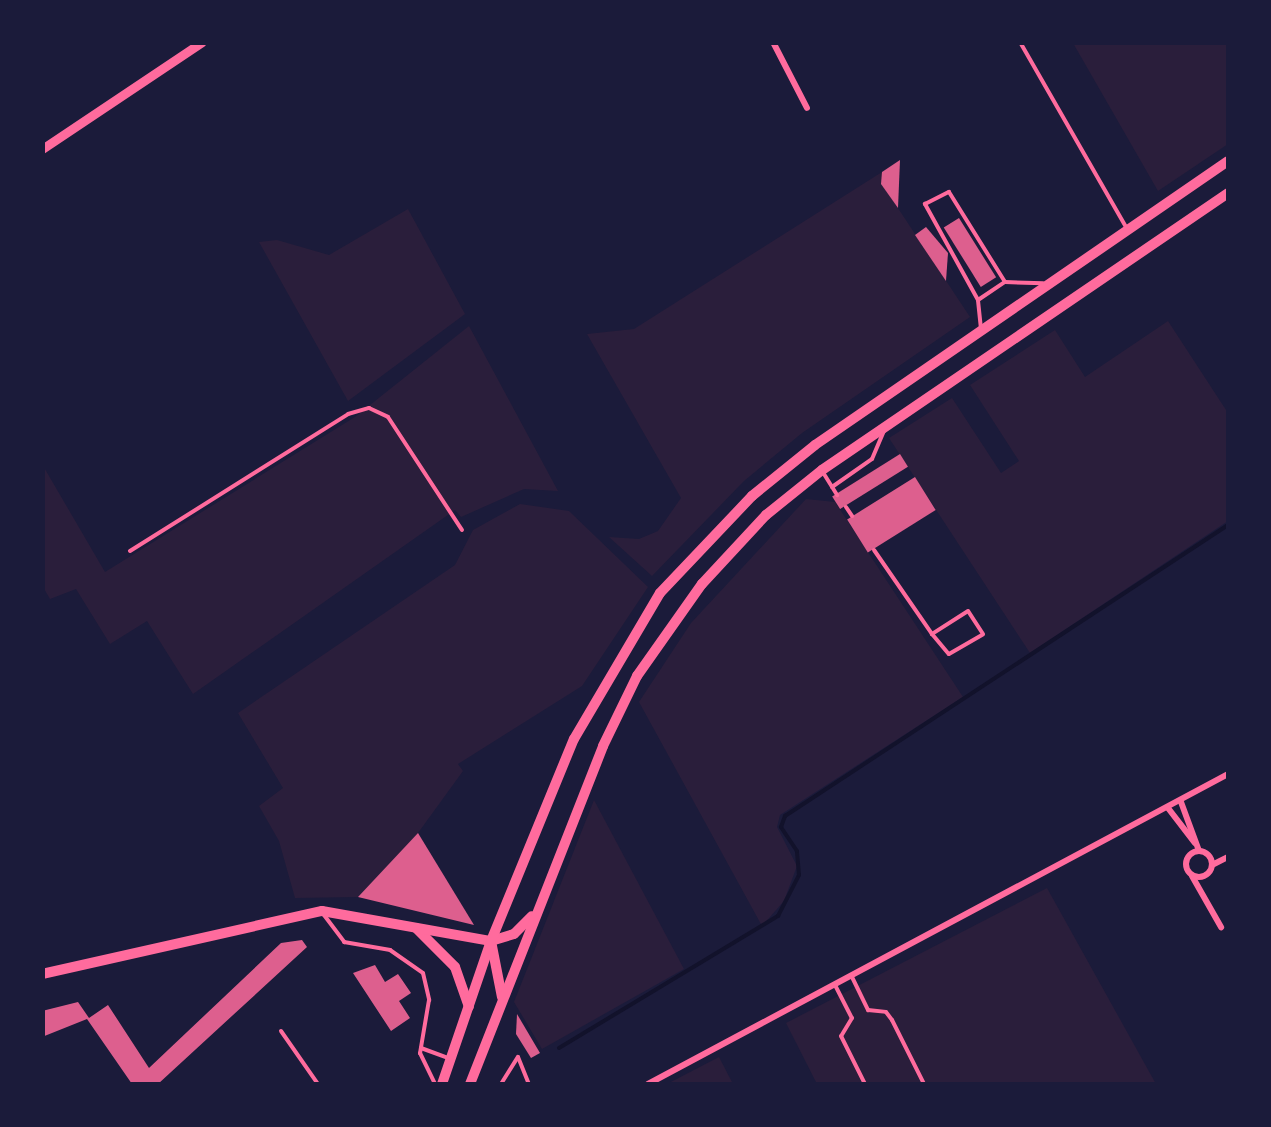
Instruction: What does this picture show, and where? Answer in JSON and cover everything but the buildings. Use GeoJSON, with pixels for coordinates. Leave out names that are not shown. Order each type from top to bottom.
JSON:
{"type":"FeatureCollection","features":[{"type":"Feature","properties":{"kind":"main road"},"geometry":{"type":"LineString","coordinates":[[439,1084],[491,941],[592,701],[660,592],[783,470],[1045,283],[1228,161]]}},
{"type":"Feature","properties":{"kind":"main road"},"geometry":{"type":"LineString","coordinates":[[470,1084],[603,746],[654,651],[738,544],[822,470],[1228,192]]}},
{"type":"Feature","properties":{"kind":"main road"},"geometry":{"type":"LineString","coordinates":[[42,974],[322,911],[491,941],[518,931],[540,906]]}},
{"type":"Feature","properties":{"kind":"main road"},"geometry":{"type":"LineString","coordinates":[[411,924],[452,963],[469,1008]]}},
{"type":"Feature","properties":{"kind":"main road"},"geometry":{"type":"LineString","coordinates":[[491,941],[502,977],[500,1008]]}},
{"type":"Feature","properties":{"kind":"street"},"geometry":{"type":"LineString","coordinates":[[42,149],[202,42]]}},
{"type":"Feature","properties":{"kind":"street"},"geometry":{"type":"LineString","coordinates":[[773,42],[807,108]]}},
{"type":"Feature","properties":{"kind":"street"},"geometry":{"type":"LineString","coordinates":[[648,1084],[1228,774]]}},
{"type":"Feature","properties":{"kind":"street"},"geometry":{"type":"LineString","coordinates":[[1180,802],[1197,847]]}},
{"type":"Feature","properties":{"kind":"street"},"geometry":{"type":"LineString","coordinates":[[1168,808],[1212,866]]}},
{"type":"Feature","properties":{"kind":"street"},"geometry":{"type":"LineString","coordinates":[[1197,847],[1186,864],[1220,927]]}},
{"type":"Feature","properties":{"kind":"street"},"geometry":{"type":"LineString","coordinates":[[1192,875],[1202,876],[1228,857]]}},
{"type":"Feature","properties":{"kind":"lane"},"geometry":{"type":"LineString","coordinates":[[1020,42],[1127,229]]}},
{"type":"Feature","properties":{"kind":"lane"},"geometry":{"type":"LineString","coordinates":[[982,329],[978,300],[925,204],[949,192],[1005,282]]}},
{"type":"Feature","properties":{"kind":"lane"},"geometry":{"type":"LineString","coordinates":[[978,300],[1005,282],[1045,283]]}},
{"type":"Feature","properties":{"kind":"lane"},"geometry":{"type":"LineString","coordinates":[[130,551],[348,414],[369,408],[388,417],[462,530]]}},
{"type":"Feature","properties":{"kind":"lane"},"geometry":{"type":"LineString","coordinates":[[832,487],[872,460],[886,425]]}},
{"type":"Feature","properties":{"kind":"lane"},"geometry":{"type":"LineString","coordinates":[[822,470],[837,495]]}},
{"type":"Feature","properties":{"kind":"lane"},"geometry":{"type":"LineString","coordinates":[[846,507],[852,516]]}},
{"type":"Feature","properties":{"kind":"lane"},"geometry":{"type":"LineString","coordinates":[[874,550],[932,634],[951,654],[983,634],[968,611],[932,634]]}},
{"type":"Feature","properties":{"kind":"lane"},"geometry":{"type":"LineString","coordinates":[[322,911],[344,942],[390,950],[422,973],[429,1000],[421,1048],[439,1084]]}},
{"type":"Feature","properties":{"kind":"lane"},"geometry":{"type":"LineString","coordinates":[[852,977],[868,1010],[886,1012],[892,1020],[924,1084]]}},
{"type":"Feature","properties":{"kind":"lane"},"geometry":{"type":"LineString","coordinates":[[834,985],[852,1018],[840,1036],[865,1084]]}},
{"type":"Feature","properties":{"kind":"lane"},"geometry":{"type":"LineString","coordinates":[[282,1031],[318,1084]]}},
{"type":"Feature","properties":{"kind":"lane"},"geometry":{"type":"LineString","coordinates":[[421,1048],[450,1059]]}},
{"type":"Feature","properties":{"kind":"lane"},"geometry":{"type":"LineString","coordinates":[[500,1084],[518,1058],[530,1084]]}},
{"type":"Feature","properties":{"kind":"shaded area"},"geometry":{"type":"Polygon","coordinates":[[[1073,43],[1228,43],[1228,144],[1158,191],[1073,43]]]}},
{"type":"Feature","properties":{"kind":"shaded area"},"geometry":{"type":"Polygon","coordinates":[[[882,172],[882,184],[970,317],[802,433],[744,481],[652,576],[609,537],[639,539],[658,531],[681,498],[587,334],[634,329],[882,172]]]}},
{"type":"Feature","properties":{"kind":"shaded area"},"geometry":{"type":"Polygon","coordinates":[[[408,209],[465,314],[348,401],[259,242],[277,240],[329,255],[408,209]]]}},
{"type":"Feature","properties":{"kind":"shaded area"},"geometry":{"type":"Polygon","coordinates":[[[1168,321],[1228,413],[1228,521],[1030,653],[889,438],[952,398],[1001,473],[1019,461],[970,385],[1055,330],[1085,377],[1168,321]]]}},
{"type":"Feature","properties":{"kind":"shaded area"},"geometry":{"type":"Polygon","coordinates":[[[469,326],[558,491],[524,489],[461,517],[455,510],[193,694],[147,621],[110,644],[76,589],[50,599],[43,587],[42,464],[105,572],[355,417],[469,326]]]}},
{"type":"Feature","properties":{"kind":"shaded area"},"geometry":{"type":"Polygon","coordinates":[[[806,499],[835,502],[963,697],[780,815],[777,827],[797,866],[784,901],[762,926],[639,702],[691,623],[806,499]]]}},
{"type":"Feature","properties":{"kind":"shaded area"},"geometry":{"type":"Polygon","coordinates":[[[520,504],[569,511],[648,587],[582,686],[458,764],[463,771],[418,833],[358,897],[295,898],[279,841],[259,806],[283,788],[238,713],[455,565],[473,530],[520,504]]]}},
{"type":"Feature","properties":{"kind":"shaded area"},"geometry":{"type":"Polygon","coordinates":[[[594,800],[684,969],[542,1049],[514,1002],[594,800]]]}},
{"type":"Feature","properties":{"kind":"shaded area"},"geometry":{"type":"Polygon","coordinates":[[[1047,888],[1156,1084],[817,1084],[786,1023],[1047,888]]]}},
{"type":"Feature","properties":{"kind":"shaded area"},"geometry":{"type":"Polygon","coordinates":[[[719,1057],[733,1084],[667,1084],[719,1057]]]}},
{"type":"Feature","properties":{"kind":"waterway"},"geometry":{"type":"LineString","coordinates":[[559,1048],[778,916],[799,875],[797,851],[781,827],[785,816],[1228,525]]}}]}
